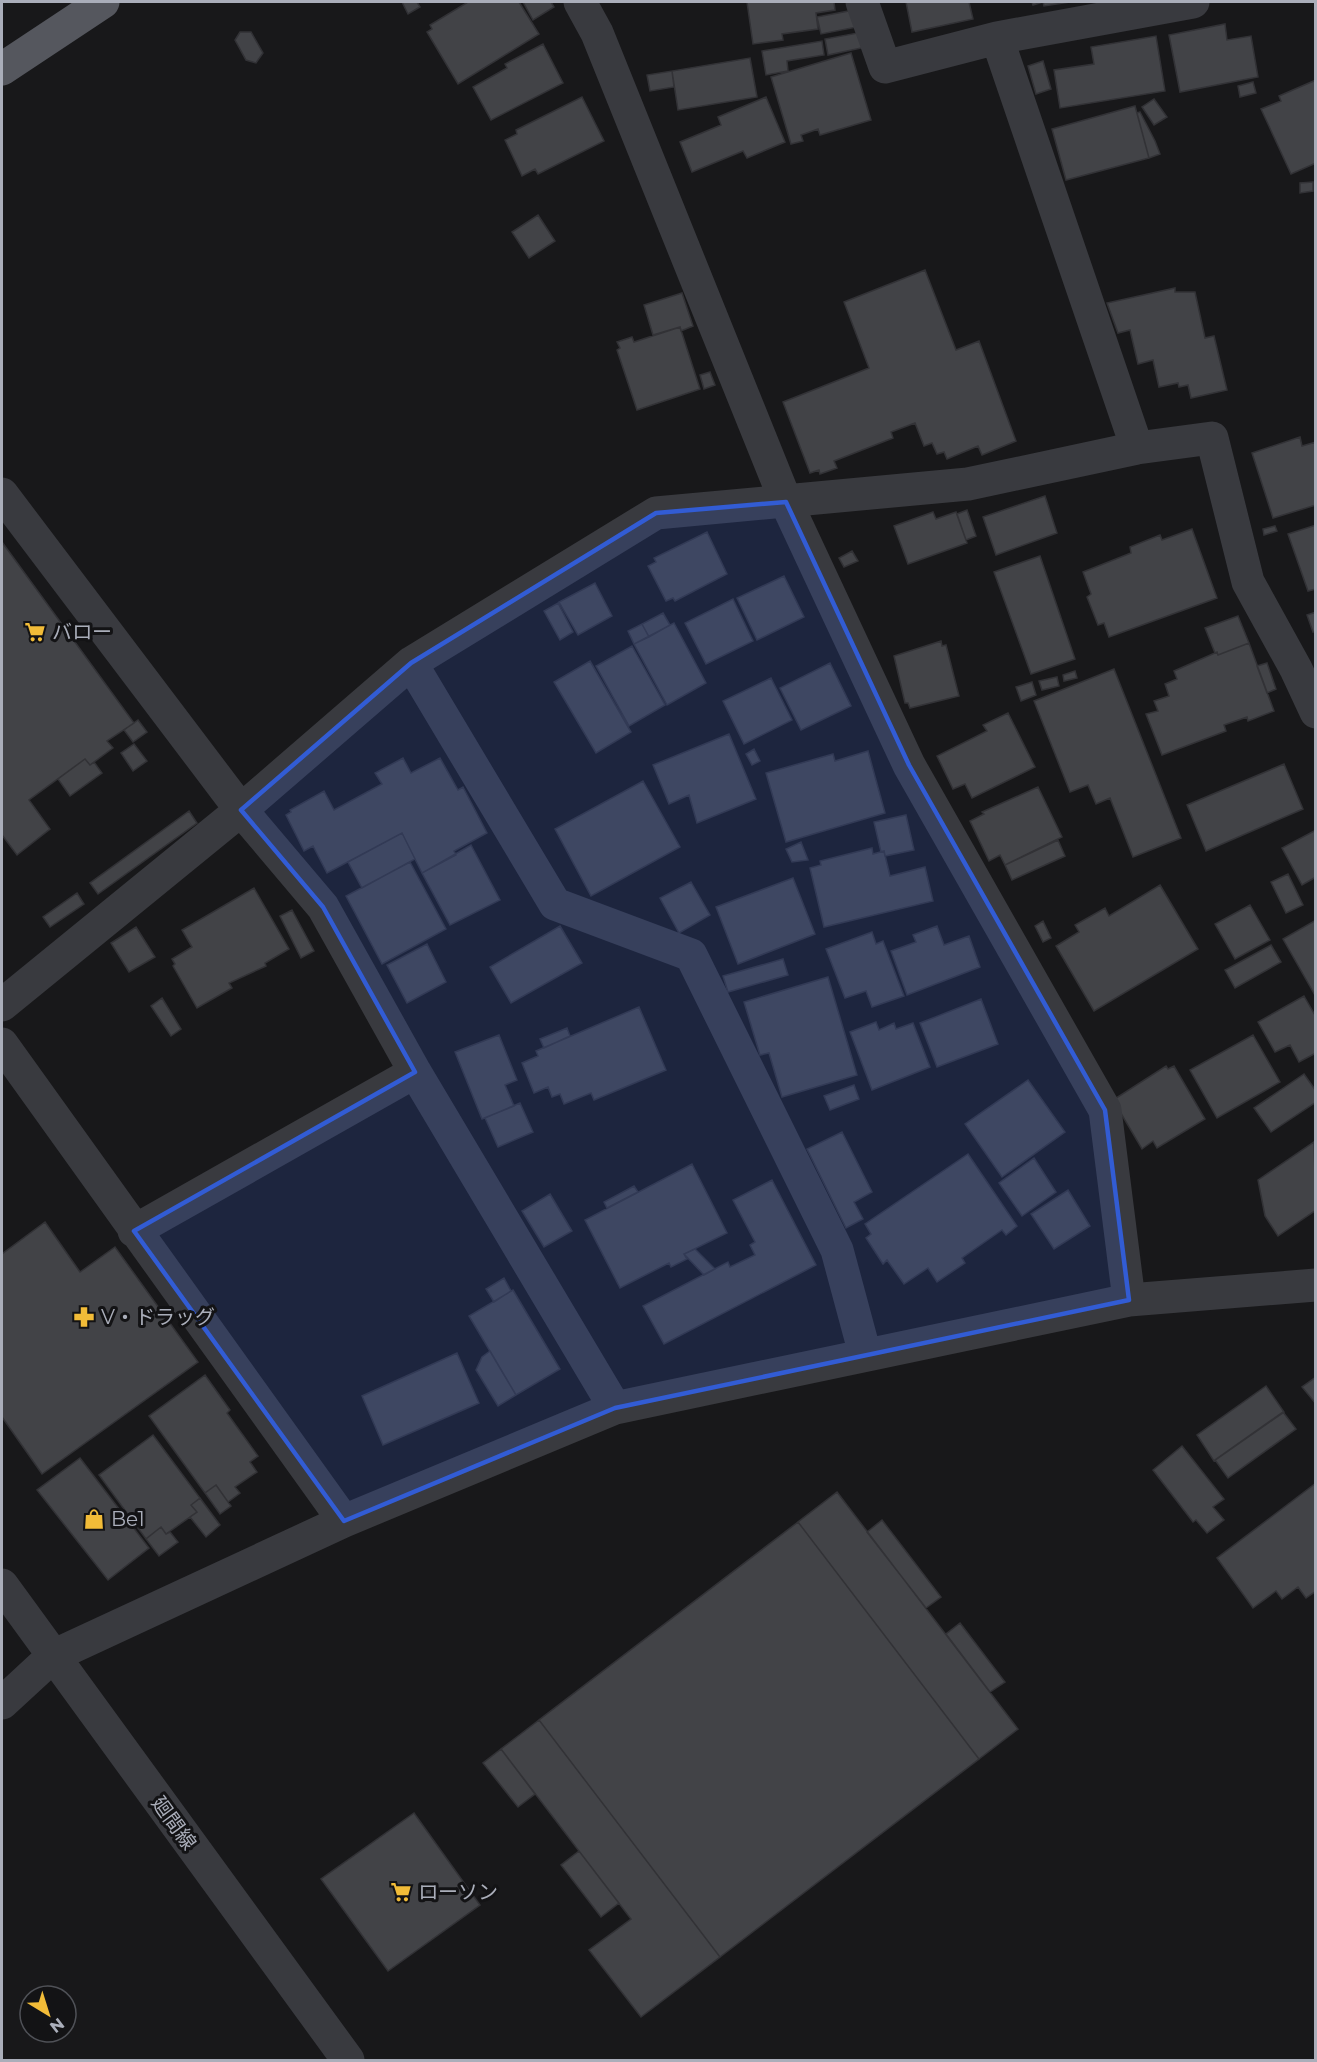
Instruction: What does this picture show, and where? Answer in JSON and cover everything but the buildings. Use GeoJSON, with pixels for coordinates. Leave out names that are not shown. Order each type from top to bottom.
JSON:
{"type":"FeatureCollection","features":[{"type":"Feature","properties":{"kind":"main road"},"geometry":{"type":"LineString","coordinates":[[2,69],[103,2]]}},
{"type":"Feature","properties":{"kind":"street"},"geometry":{"type":"LineString","coordinates":[[580,2],[597,33],[786,502],[909,765],[1105,1110],[1129,1300]]}},
{"type":"Feature","properties":{"kind":"street"},"geometry":{"type":"LineString","coordinates":[[862,2],[885,67],[997,38],[1193,2]]}},
{"type":"Feature","properties":{"kind":"street"},"geometry":{"type":"LineString","coordinates":[[997,38],[1137,448]]}},
{"type":"Feature","properties":{"kind":"street"},"geometry":{"type":"LineString","coordinates":[[2,1005],[241,810],[411,663],[656,513],[968,484],[1137,448],[1212,438],[1248,582],[1306,666],[1316,712]]}},
{"type":"Feature","properties":{"kind":"street"},"geometry":{"type":"LineString","coordinates":[[2,494],[241,810],[323,907],[415,1072],[615,1408]]}},
{"type":"Feature","properties":{"kind":"street"},"geometry":{"type":"LineString","coordinates":[[411,663],[555,904],[691,955],[837,1250],[865,1354]]}},
{"type":"Feature","properties":{"kind":"street"},"geometry":{"type":"LineString","coordinates":[[2,1044],[344,1521]]}},
{"type":"Feature","properties":{"kind":"street"},"geometry":{"type":"LineString","coordinates":[[134,1231],[415,1072]]}},
{"type":"Feature","properties":{"kind":"street"},"geometry":{"type":"LineString","coordinates":[[2,1702],[53,1656],[344,1521],[615,1408],[1129,1300],[1305,1285],[1316,1309]]}},
{"type":"Feature","properties":{"kind":"street","name":"廻間線"},"geometry":{"type":"LineString","coordinates":[[2,1585],[348,2061]]}},
{"type":"Feature","properties":{"kind":"highlighted area"},"geometry":{"type":"Polygon","coordinates":[[[786,502],[909,765],[1105,1110],[1129,1300],[615,1408],[344,1521],[134,1231],[415,1072],[323,907],[241,810],[411,663],[656,513],[786,502]]]}},
{"type":"Feature","properties":{"kind":"place","name":"バロー"},"geometry":{"type":"Point","coordinates":[35,632]}},
{"type":"Feature","properties":{"kind":"place","name":"V・ドラッグ"},"geometry":{"type":"Point","coordinates":[84,1317]}},
{"type":"Feature","properties":{"kind":"place","name":"Be1"},"geometry":{"type":"Point","coordinates":[94,1519]}},
{"type":"Feature","properties":{"kind":"place","name":"ローソン"},"geometry":{"type":"Point","coordinates":[401,1892]}}]}
